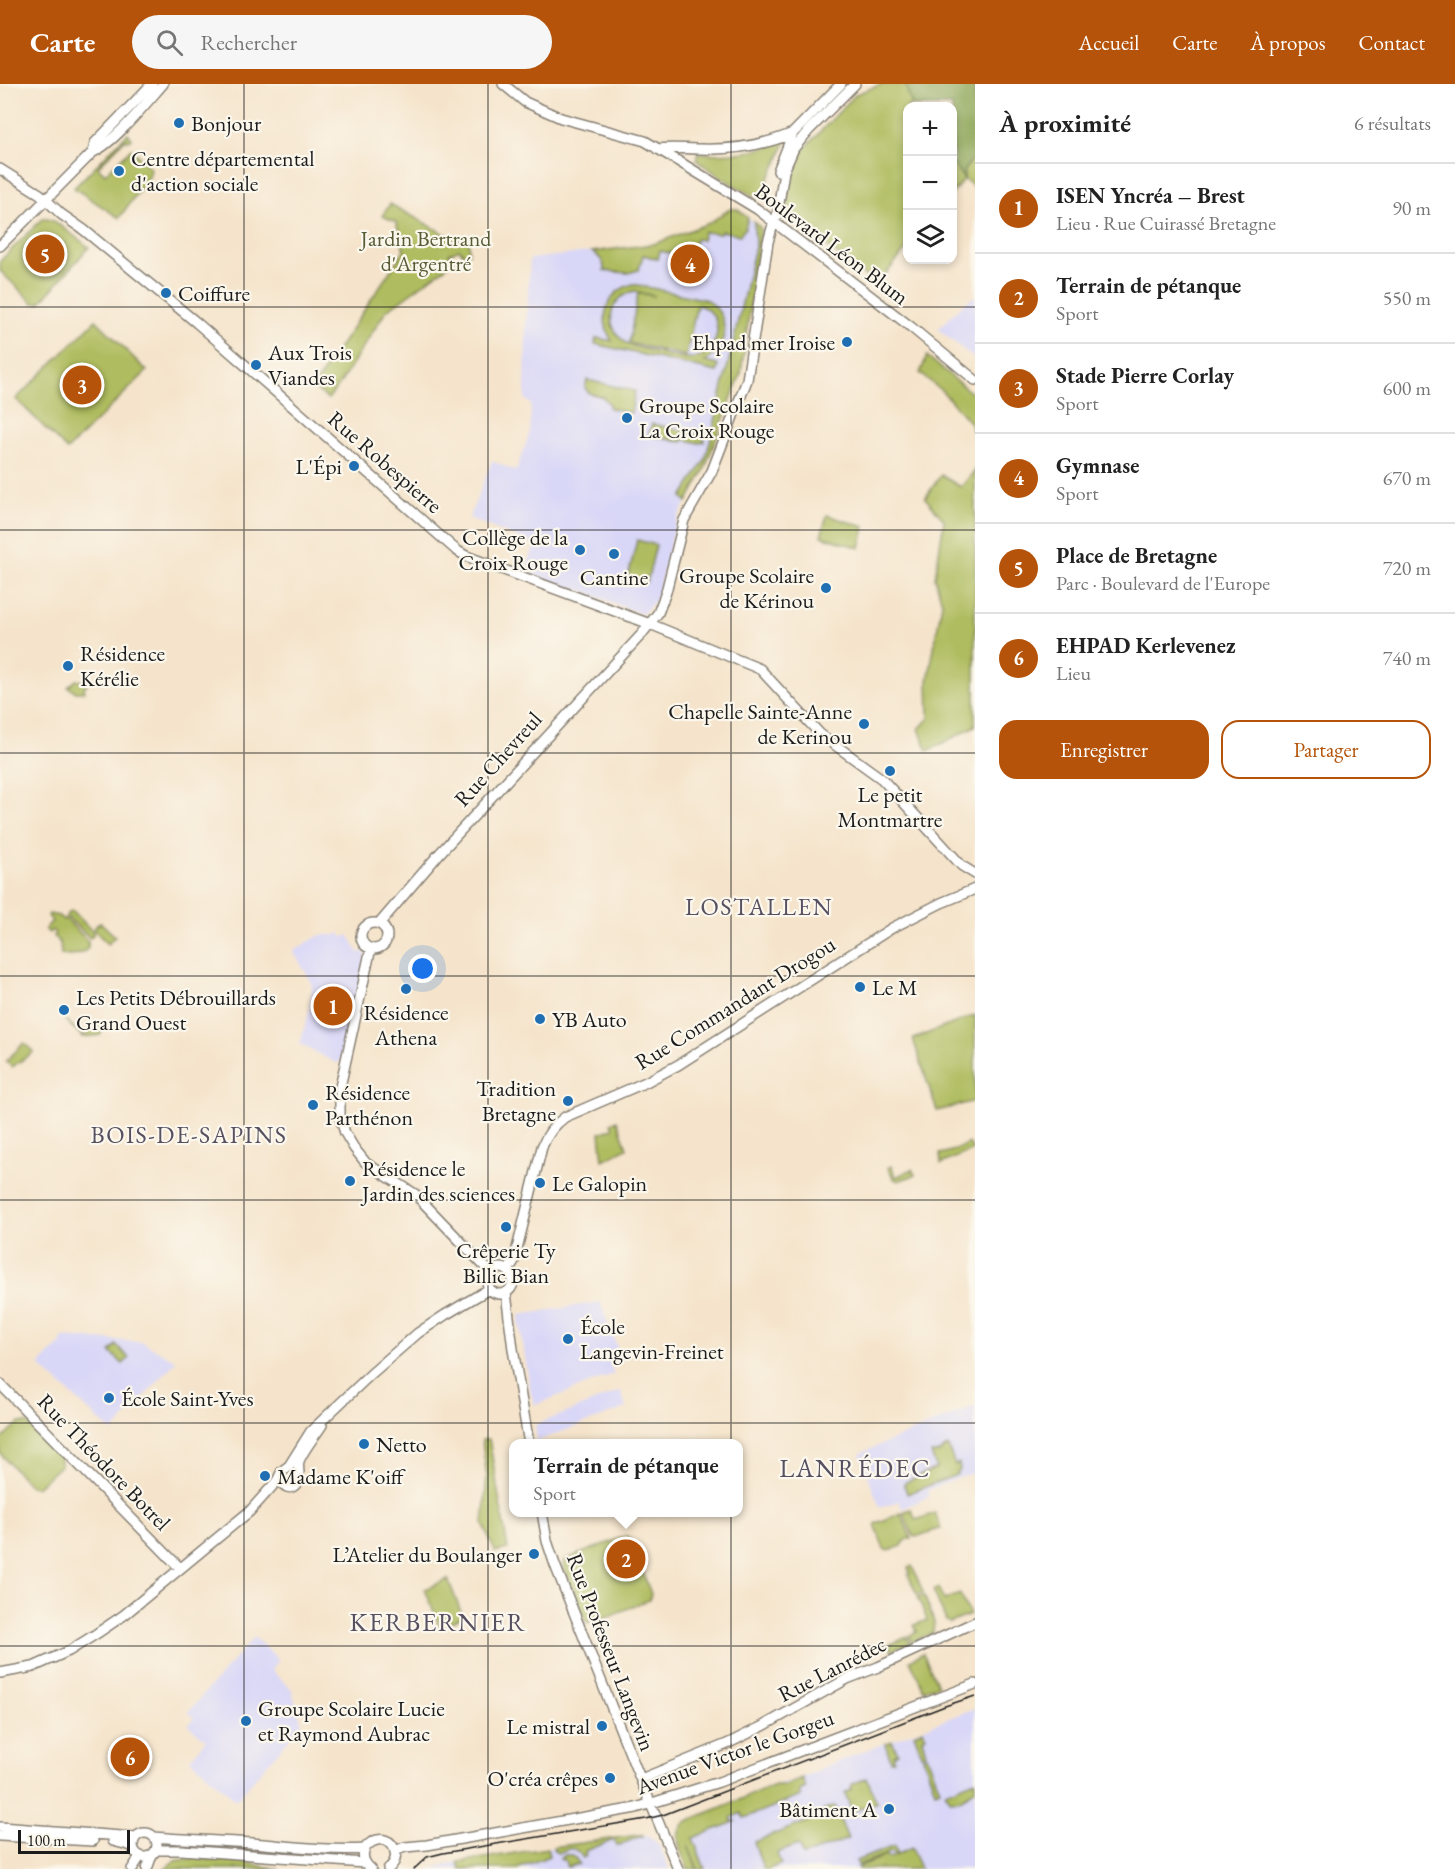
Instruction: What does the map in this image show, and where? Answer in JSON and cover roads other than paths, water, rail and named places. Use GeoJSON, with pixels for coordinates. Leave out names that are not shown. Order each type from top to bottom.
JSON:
{"type":"FeatureCollection","features":[{"type":"Feature","properties":{"kind":"street"},"geometry":{"type":"LineString","coordinates":[[93,152],[95,143],[152,84]]}},
{"type":"Feature","properties":{"kind":"street"},"geometry":{"type":"LineString","coordinates":[[0,246],[93,152],[102,149],[163,84]]}},
{"type":"Feature","properties":{"kind":"street","name":"Boulevard Léon Blum"},"geometry":{"type":"LineString","coordinates":[[503,84],[525,102],[561,118],[637,138],[757,209],[911,327],[975,381]]}},
{"type":"Feature","properties":{"kind":"street"},"geometry":{"type":"LineString","coordinates":[[774,221],[775,189],[784,153],[793,133],[841,84]]}},
{"type":"Feature","properties":{"kind":"street"},"geometry":{"type":"LineString","coordinates":[[774,221],[777,216],[784,171],[794,148],[855,84]]}},
{"type":"Feature","properties":{"kind":"street"},"geometry":{"type":"LineString","coordinates":[[657,148],[749,147],[778,140],[793,133]]}},
{"type":"Feature","properties":{"kind":"street","name":"Rue Robespierre"},"geometry":{"type":"LineString","coordinates":[[0,169],[35,190],[60,214],[84,230],[197,323],[456,550],[466,556],[650,624],[760,669],[820,734],[882,779],[962,866],[975,874]]}},
{"type":"Feature","properties":{"kind":"street","name":"Rue Chevreul"},"geometry":{"type":"LineString","coordinates":[[379,924],[439,854],[658,613],[666,592],[684,520],[712,471],[747,380],[768,242],[774,221]]}},
{"type":"Feature","properties":{"kind":"street","name":"Rue Commandant Drogou"},"geometry":{"type":"LineString","coordinates":[[508,1271],[514,1261],[542,1147],[556,1123],[678,1065],[892,928],[975,889]]}},
{"type":"Feature","properties":{"kind":"street"},"geometry":{"type":"LineString","coordinates":[[379,924],[386,931],[386,940],[380,947],[371,948],[363,942],[363,930],[368,925],[379,924]]}},
{"type":"Feature","properties":{"kind":"street"},"geometry":{"type":"LineString","coordinates":[[371,948],[340,1087],[340,1117],[345,1133],[354,1149],[366,1163],[415,1194],[490,1272]]}},
{"type":"Feature","properties":{"kind":"street"},"geometry":{"type":"LineString","coordinates":[[498,1268],[508,1271],[513,1283],[512,1288],[506,1293],[497,1294],[489,1289],[487,1280],[490,1272],[498,1268]]}},
{"type":"Feature","properties":{"kind":"street"},"geometry":{"type":"LineString","coordinates":[[0,1673],[33,1666],[69,1651],[124,1615],[250,1511],[281,1481],[282,1472],[311,1431],[371,1374],[418,1333],[489,1289]]}},
{"type":"Feature","properties":{"kind":"street"},"geometry":{"type":"LineString","coordinates":[[506,1293],[528,1439]]}},
{"type":"Feature","properties":{"kind":"street","name":"Rue Théodore Botrel"},"geometry":{"type":"LineString","coordinates":[[0,1384],[180,1568]]}},
{"type":"Feature","properties":{"kind":"street"},"geometry":{"type":"LineString","coordinates":[[281,1481],[289,1487],[294,1486],[298,1481],[300,1461],[328,1415]]}},
{"type":"Feature","properties":{"kind":"street"},"geometry":{"type":"LineString","coordinates":[[287,1468],[294,1469],[298,1474]]}},
{"type":"Feature","properties":{"kind":"street","name":"Rue Professeur Langevin"},"geometry":{"type":"LineString","coordinates":[[543,1517],[547,1541],[555,1565],[678,1869]]}},
{"type":"Feature","properties":{"kind":"street","name":"Rue Lanrédec"},"geometry":{"type":"LineString","coordinates":[[641,1779],[707,1753],[763,1726],[847,1679],[975,1622]]}},
{"type":"Feature","properties":{"kind":"street","name":"Avenue Victor le Gorgeu"},"geometry":{"type":"LineString","coordinates":[[395,1851],[405,1847],[630,1810],[719,1782],[975,1684]]}},
{"type":"Feature","properties":{"kind":"street"},"geometry":{"type":"LineString","coordinates":[[0,1827],[134,1842]]}},
{"type":"Feature","properties":{"kind":"street"},"geometry":{"type":"LineString","coordinates":[[0,1836],[134,1842],[144,1833],[154,1837],[182,1840],[202,1839],[365,1849]]}},
{"type":"Feature","properties":{"kind":"street"},"geometry":{"type":"LineString","coordinates":[[147,1869],[157,1845],[154,1837]]}},
{"type":"Feature","properties":{"kind":"street"},"geometry":{"type":"LineString","coordinates":[[134,1842],[135,1853],[140,1857],[147,1857],[154,1852],[181,1850],[368,1866],[363,1854],[365,1849],[372,1841],[380,1839],[390,1843],[395,1851],[394,1863],[388,1869]]}},
{"type":"Feature","properties":{"kind":"street"},"geometry":{"type":"LineString","coordinates":[[132,1869],[140,1857]]}},
{"type":"Feature","properties":{"kind":"tram line"},"geometry":{"type":"LineString","coordinates":[[414,1869],[427,1857],[443,1853],[663,1815],[975,1696]]}},
{"type":"Feature","properties":{"kind":"place","name":"Bonjour"},"geometry":{"type":"Point","coordinates":[179,123]}},
{"type":"Feature","properties":{"kind":"place","name":"Centre départemental d'action sociale"},"geometry":{"type":"Point","coordinates":[119,171]}},
{"type":"Feature","properties":{"kind":"place","name":"Place de Bretagne"},"geometry":{"type":"Point","coordinates":[45,254]}},
{"type":"Feature","properties":{"kind":"place","name":"Gymnase"},"geometry":{"type":"Point","coordinates":[690,264]}},
{"type":"Feature","properties":{"kind":"place","name":"Coiffure"},"geometry":{"type":"Point","coordinates":[166,293]}},
{"type":"Feature","properties":{"kind":"place","name":"Ehpad mer Iroise"},"geometry":{"type":"Point","coordinates":[847,342]}},
{"type":"Feature","properties":{"kind":"place","name":"Aux Trois Viandes"},"geometry":{"type":"Point","coordinates":[256,365]}},
{"type":"Feature","properties":{"kind":"place","name":"Stade Pierre Corlay"},"geometry":{"type":"Point","coordinates":[82,385]}},
{"type":"Feature","properties":{"kind":"place","name":"Groupe Scolaire La Croix Rouge"},"geometry":{"type":"Point","coordinates":[627,418]}},
{"type":"Feature","properties":{"kind":"place","name":"L'Épi"},"geometry":{"type":"Point","coordinates":[354,466]}},
{"type":"Feature","properties":{"kind":"place","name":"Collège de la Croix Rouge"},"geometry":{"type":"Point","coordinates":[580,550]}},
{"type":"Feature","properties":{"kind":"place","name":"Cantine"},"geometry":{"type":"Point","coordinates":[614,554]}},
{"type":"Feature","properties":{"kind":"place","name":"Groupe Scolaire de Kérinou"},"geometry":{"type":"Point","coordinates":[826,588]}},
{"type":"Feature","properties":{"kind":"place","name":"Résidence Kérélie"},"geometry":{"type":"Point","coordinates":[68,666]}},
{"type":"Feature","properties":{"kind":"place","name":"Chapelle Sainte-Anne de Kerinou"},"geometry":{"type":"Point","coordinates":[864,724]}},
{"type":"Feature","properties":{"kind":"place","name":"Le petit Montmartre"},"geometry":{"type":"Point","coordinates":[890,771]}},
{"type":"Feature","properties":{"kind":"place","name":"Le M"},"geometry":{"type":"Point","coordinates":[860,987]}},
{"type":"Feature","properties":{"kind":"place","name":"Résidence Athena"},"geometry":{"type":"Point","coordinates":[406,989]}},
{"type":"Feature","properties":{"kind":"place","name":"ISEN Yncréa – Brest"},"geometry":{"type":"Point","coordinates":[333,1006]}},
{"type":"Feature","properties":{"kind":"place","name":"Les Petits Débrouillards Grand Ouest"},"geometry":{"type":"Point","coordinates":[64,1010]}},
{"type":"Feature","properties":{"kind":"place","name":"YB Auto"},"geometry":{"type":"Point","coordinates":[540,1019]}},
{"type":"Feature","properties":{"kind":"place","name":"Tradition Bretagne"},"geometry":{"type":"Point","coordinates":[568,1101]}},
{"type":"Feature","properties":{"kind":"place","name":"Résidence Parthénon"},"geometry":{"type":"Point","coordinates":[313,1105]}},
{"type":"Feature","properties":{"kind":"place","name":"Résidence le Jardin des sciences"},"geometry":{"type":"Point","coordinates":[350,1181]}},
{"type":"Feature","properties":{"kind":"place","name":"Le Galopin"},"geometry":{"type":"Point","coordinates":[540,1183]}},
{"type":"Feature","properties":{"kind":"place","name":"Crêperie Ty Billic Bian"},"geometry":{"type":"Point","coordinates":[506,1227]}},
{"type":"Feature","properties":{"kind":"place","name":"École Langevin-Freinet"},"geometry":{"type":"Point","coordinates":[568,1339]}},
{"type":"Feature","properties":{"kind":"place","name":"École Saint-Yves"},"geometry":{"type":"Point","coordinates":[109,1398]}},
{"type":"Feature","properties":{"kind":"place","name":"Netto"},"geometry":{"type":"Point","coordinates":[364,1444]}},
{"type":"Feature","properties":{"kind":"place","name":"Madame K'oiff"},"geometry":{"type":"Point","coordinates":[265,1476]}},
{"type":"Feature","properties":{"kind":"place","name":"L’Atelier du Boulanger"},"geometry":{"type":"Point","coordinates":[534,1554]}},
{"type":"Feature","properties":{"kind":"place","name":"Terrain de pétanque"},"geometry":{"type":"Point","coordinates":[626,1559]}},
{"type":"Feature","properties":{"kind":"place","name":"Groupe Scolaire Lucie et Raymond Aubrac"},"geometry":{"type":"Point","coordinates":[246,1721]}},
{"type":"Feature","properties":{"kind":"place","name":"Le mistral"},"geometry":{"type":"Point","coordinates":[602,1726]}},
{"type":"Feature","properties":{"kind":"place","name":"EHPAD Kerlevenez"},"geometry":{"type":"Point","coordinates":[130,1757]}},
{"type":"Feature","properties":{"kind":"place","name":"O'créa crêpes"},"geometry":{"type":"Point","coordinates":[610,1778]}},
{"type":"Feature","properties":{"kind":"place","name":"Bâtiment A"},"geometry":{"type":"Point","coordinates":[889,1809]}},
{"type":"Feature","properties":{"kind":"district","name":"LOSTALLEN"},"geometry":{"type":"Point","coordinates":[759,906]}},
{"type":"Feature","properties":{"kind":"district","name":"BOIS-DE-SAPINS"},"geometry":{"type":"Point","coordinates":[189,1134]}},
{"type":"Feature","properties":{"kind":"district","name":"LANRÉDEC"},"geometry":{"type":"Point","coordinates":[855,1468]}},
{"type":"Feature","properties":{"kind":"district","name":"KERBERNIER"},"geometry":{"type":"Point","coordinates":[438,1622]}},
{"type":"Feature","properties":{"kind":"park label","name":"Jardin Bertrand d'Argentré"},"geometry":{"type":"Point","coordinates":[426,250]}}]}
